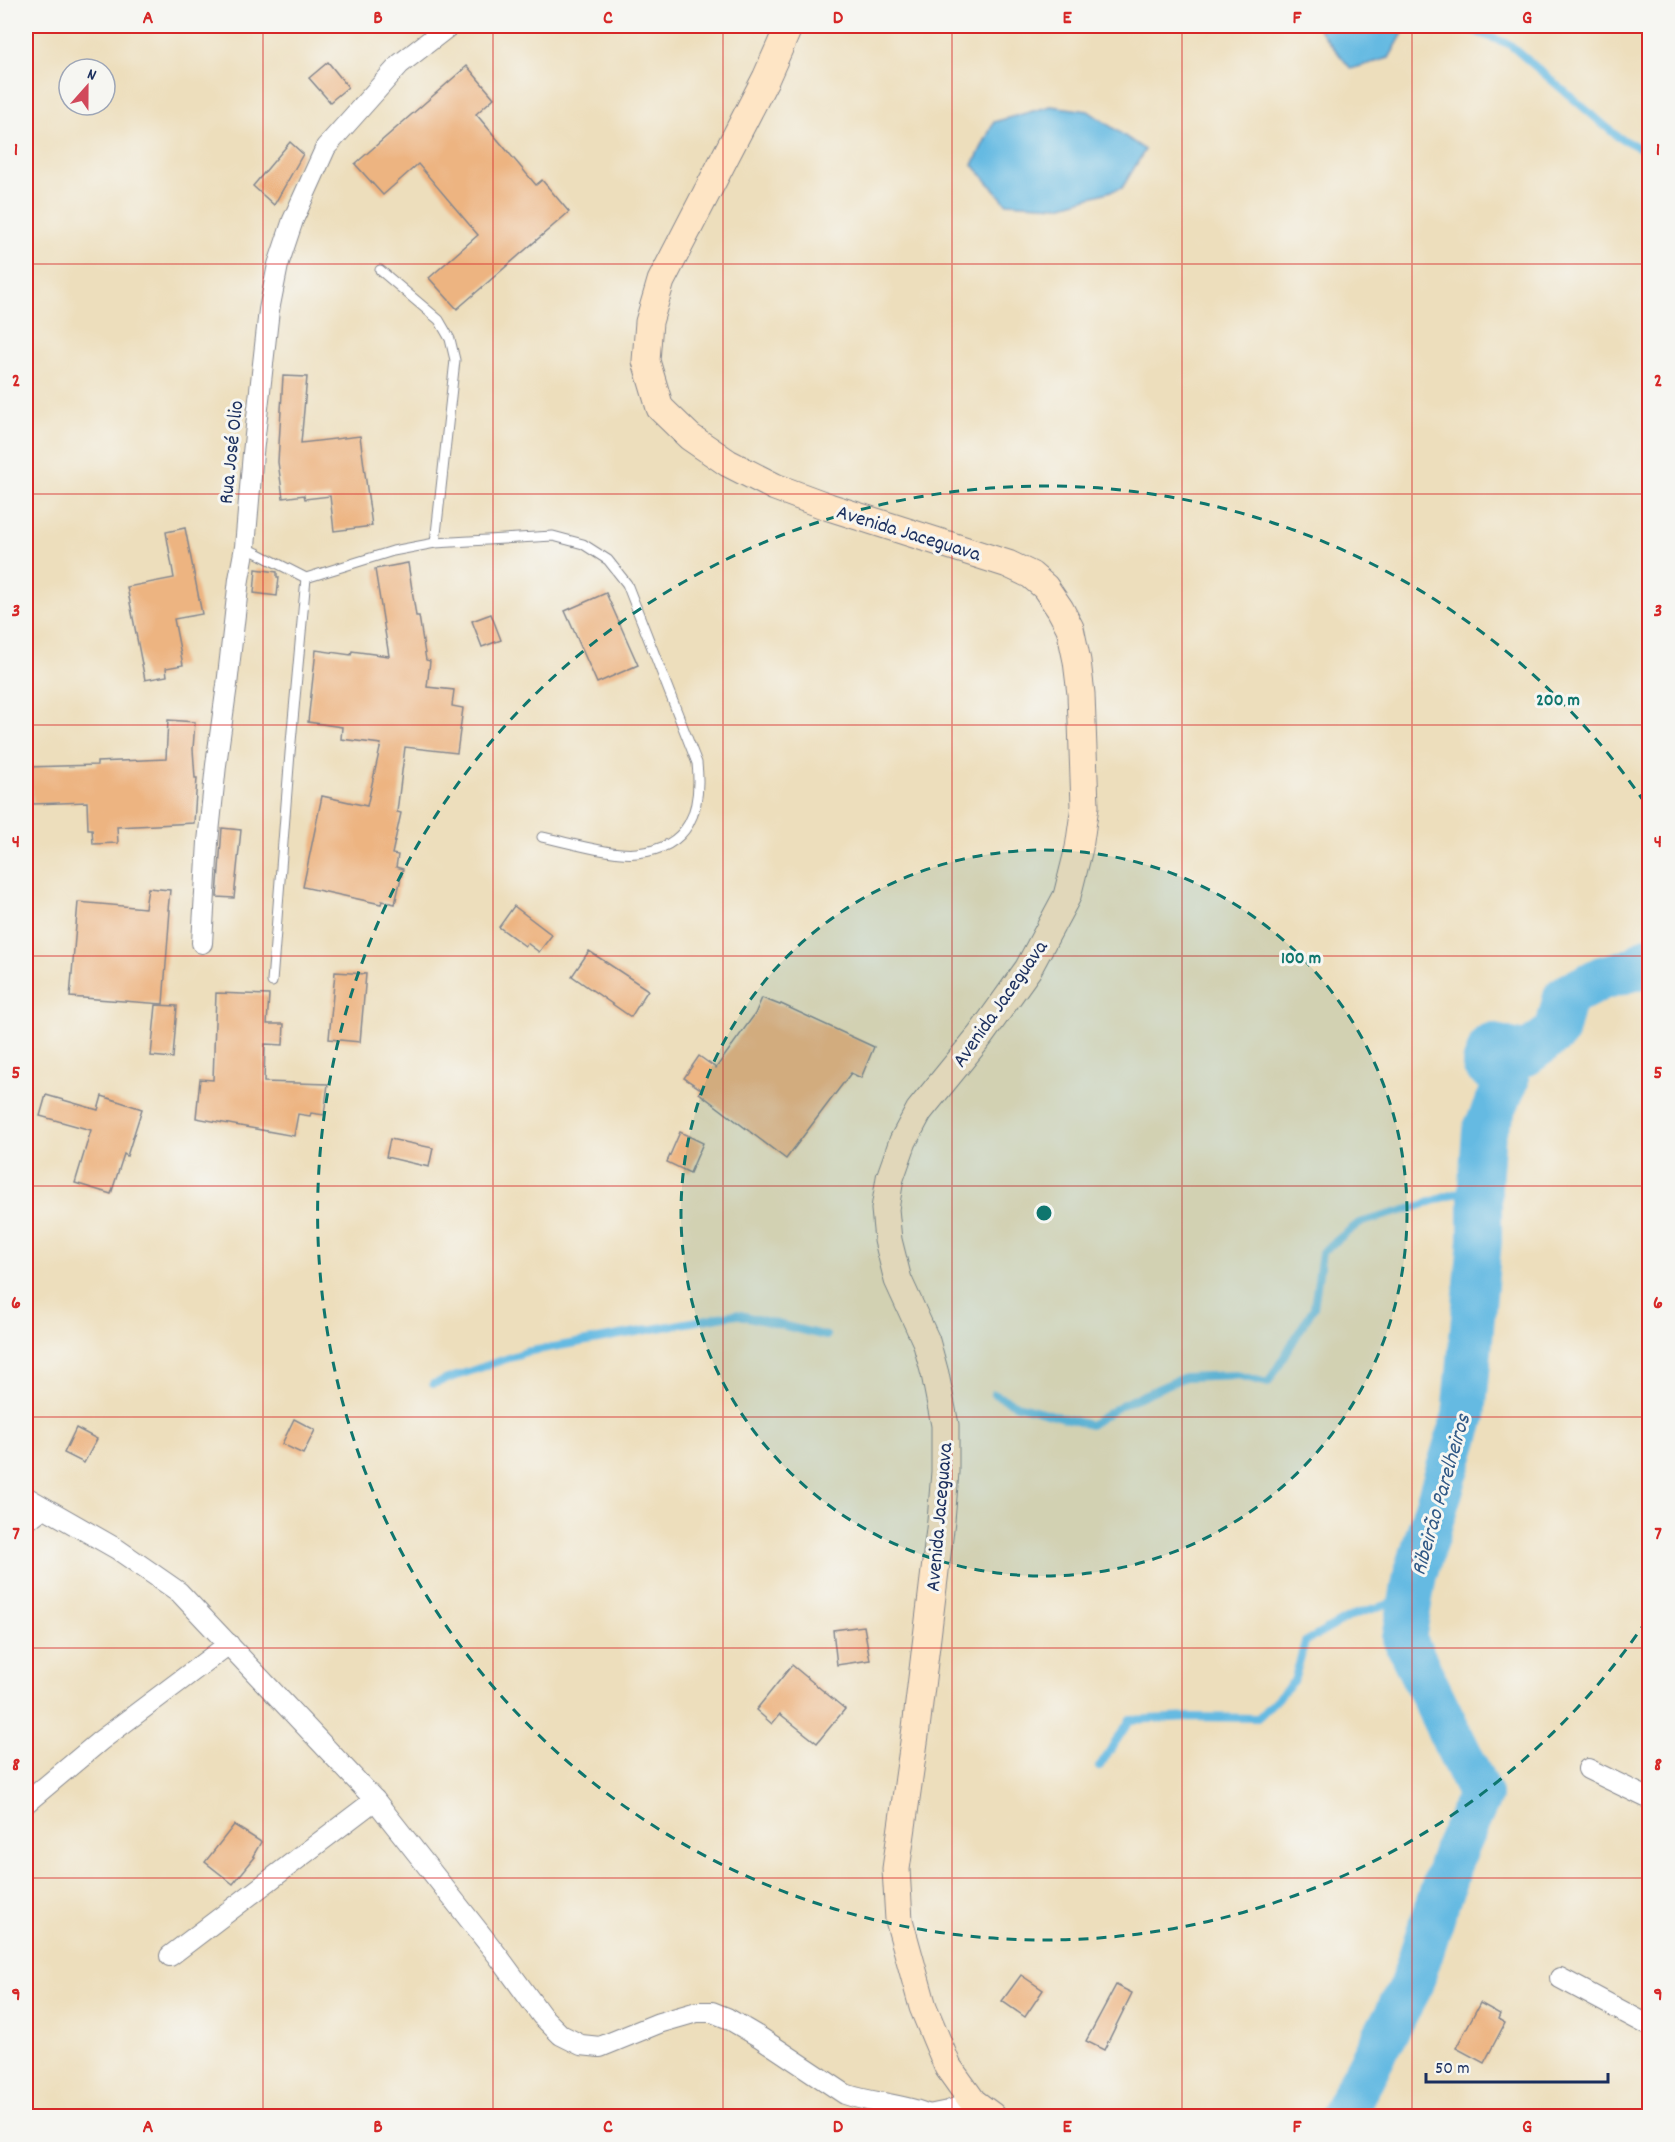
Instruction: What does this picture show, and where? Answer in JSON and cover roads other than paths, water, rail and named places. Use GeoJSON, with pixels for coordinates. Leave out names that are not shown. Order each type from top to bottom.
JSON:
{"type":"FeatureCollection","features":[{"type":"Feature","properties":{"kind":"main road","name":"Avenida Jaceguava"},"geometry":{"type":"LineString","coordinates":[[789,26],[766,78],[662,281],[649,322],[645,361],[660,408],[690,438],[728,463],[775,488],[839,511],[1008,564],[1031,575],[1045,587],[1070,628],[1081,694],[1084,806],[1080,849],[1067,896],[1028,969],[980,1035],[919,1111],[903,1141],[890,1178],[885,1209],[888,1240],[898,1280],[926,1341],[945,1425],[945,1472],[941,1521],[896,1869],[899,1920],[923,2007],[936,2041],[948,2067],[982,2109]]}},
{"type":"Feature","properties":{"kind":"street","name":"Rua José Olio"},"geometry":{"type":"LineString","coordinates":[[202,943],[214,776],[245,547],[269,310],[278,265],[292,220],[326,147],[400,64],[449,26]]}},
{"type":"Feature","properties":{"kind":"street"},"geometry":{"type":"LineString","coordinates":[[26,1497],[117,1549],[179,1592],[375,1800],[498,1956],[542,2016],[561,2035],[581,2045],[600,2047],[697,2012],[712,2012],[728,2018],[845,2094],[860,2100],[914,2108],[926,2116],[948,2111],[982,2109]]}},
{"type":"Feature","properties":{"kind":"street"},"geometry":{"type":"LineString","coordinates":[[26,1521],[43,1508]]}},
{"type":"Feature","properties":{"kind":"street"},"geometry":{"type":"LineString","coordinates":[[26,1803],[100,1741],[229,1644]]}},
{"type":"Feature","properties":{"kind":"street"},"geometry":{"type":"LineString","coordinates":[[1588,1769],[1650,1799]]}},
{"type":"Feature","properties":{"kind":"street"},"geometry":{"type":"LineString","coordinates":[[170,1956],[375,1800]]}},
{"type":"Feature","properties":{"kind":"street"},"geometry":{"type":"LineString","coordinates":[[1560,1978],[1650,2026]]}},
{"type":"Feature","properties":{"kind":"lane"},"geometry":{"type":"LineString","coordinates":[[380,270],[439,320],[450,339],[455,360],[435,543]]}},
{"type":"Feature","properties":{"kind":"lane"},"geometry":{"type":"LineString","coordinates":[[245,547],[306,578],[393,551],[435,543],[553,537],[583,544],[608,560],[627,584],[697,763],[700,789],[694,814],[681,836],[660,849],[636,854],[542,837]]}},
{"type":"Feature","properties":{"kind":"lane"},"geometry":{"type":"LineString","coordinates":[[272,982],[306,578]]}},
{"type":"Feature","properties":{"kind":"water"},"geometry":{"type":"Polygon","coordinates":[[[1316,26],[1407,26],[1389,58],[1351,69],[1316,26]]]}},
{"type":"Feature","properties":{"kind":"water"},"geometry":{"type":"Polygon","coordinates":[[[1051,106],[1088,111],[1145,150],[1122,188],[1059,206],[1006,203],[973,165],[994,122],[1051,106]]]}},
{"type":"Feature","properties":{"kind":"waterway"},"geometry":{"type":"LineString","coordinates":[[1460,26],[1509,44],[1618,137],[1650,153]]}},
{"type":"Feature","properties":{"kind":"waterway","name":"Ribeirão Parelheiros"},"geometry":{"type":"LineString","coordinates":[[1342,2116],[1410,1988],[1454,1852],[1480,1795],[1404,1638],[1415,1575],[1464,1416],[1480,1240],[1480,1185],[1484,1131],[1507,1081],[1484,1064],[1491,1045],[1526,1054],[1556,1032],[1565,997],[1602,978],[1635,969],[1650,958]]}},
{"type":"Feature","properties":{"kind":"waterway"},"geometry":{"type":"LineString","coordinates":[[994,1394],[1017,1405],[1090,1425],[1123,1404],[1185,1377],[1237,1375],[1268,1383],[1314,1307],[1322,1252],[1359,1223],[1416,1207],[1480,1185]]}},
{"type":"Feature","properties":{"kind":"waterway"},"geometry":{"type":"LineString","coordinates":[[433,1384],[526,1352],[736,1314],[826,1336]]}},
{"type":"Feature","properties":{"kind":"waterway"},"geometry":{"type":"LineString","coordinates":[[1099,1767],[1130,1720],[1190,1717],[1258,1718],[1294,1681],[1305,1642],[1353,1615],[1412,1597]]}}]}
